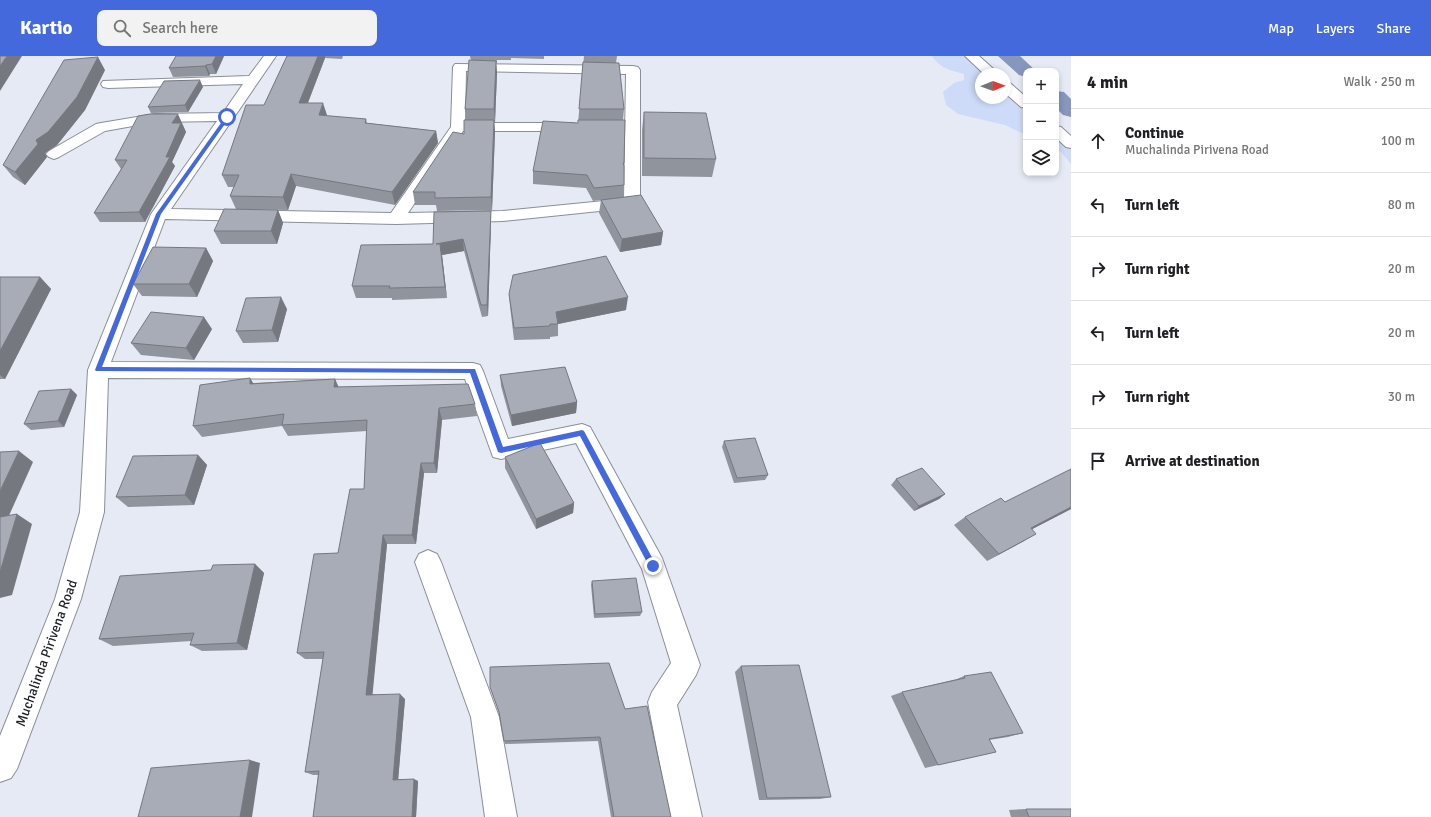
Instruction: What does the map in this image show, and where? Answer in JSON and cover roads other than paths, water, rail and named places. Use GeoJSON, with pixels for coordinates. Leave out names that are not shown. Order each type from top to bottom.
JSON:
{"type":"FeatureCollection","features":[{"type":"Feature","properties":{"kind":"street","name":"Muchalinda Pirivena Road"},"geometry":{"type":"LineString","coordinates":[[0,767],[6,758],[68,599],[92,512],[98,370],[159,214],[270,56]]}},
{"type":"Feature","properties":{"kind":"street"},"geometry":{"type":"LineString","coordinates":[[971,56],[985,68]]}},
{"type":"Feature","properties":{"kind":"street"},"geometry":{"type":"LineString","coordinates":[[159,214],[396,219],[503,216],[632,203],[633,70],[460,67],[458,127],[396,219]]}},
{"type":"Feature","properties":{"kind":"street"},"geometry":{"type":"LineString","coordinates":[[108,84],[254,80]]}},
{"type":"Feature","properties":{"kind":"street"},"geometry":{"type":"LineString","coordinates":[[1011,91],[1023,101]]}},
{"type":"Feature","properties":{"kind":"street"},"geometry":{"type":"LineString","coordinates":[[54,154],[101,127],[155,118],[227,117]]}},
{"type":"Feature","properties":{"kind":"street"},"geometry":{"type":"LineString","coordinates":[[458,127],[585,127]]}},
{"type":"Feature","properties":{"kind":"street"},"geometry":{"type":"LineString","coordinates":[[617,127],[632,127]]}},
{"type":"Feature","properties":{"kind":"street"},"geometry":{"type":"LineString","coordinates":[[1059,133],[1071,144]]}},
{"type":"Feature","properties":{"kind":"street"},"geometry":{"type":"LineString","coordinates":[[98,370],[473,371],[501,450],[582,433],[653,566],[686,665],[662,702],[686,817]]}},
{"type":"Feature","properties":{"kind":"street"},"geometry":{"type":"LineString","coordinates":[[428,562],[485,717],[501,817]]}},
{"type":"Feature","properties":{"kind":"waterway"},"geometry":{"type":"LineString","coordinates":[[1008,56],[1023,68]]}},
{"type":"Feature","properties":{"kind":"waterway"},"geometry":{"type":"LineString","coordinates":[[1059,100],[1071,110]]}}]}
